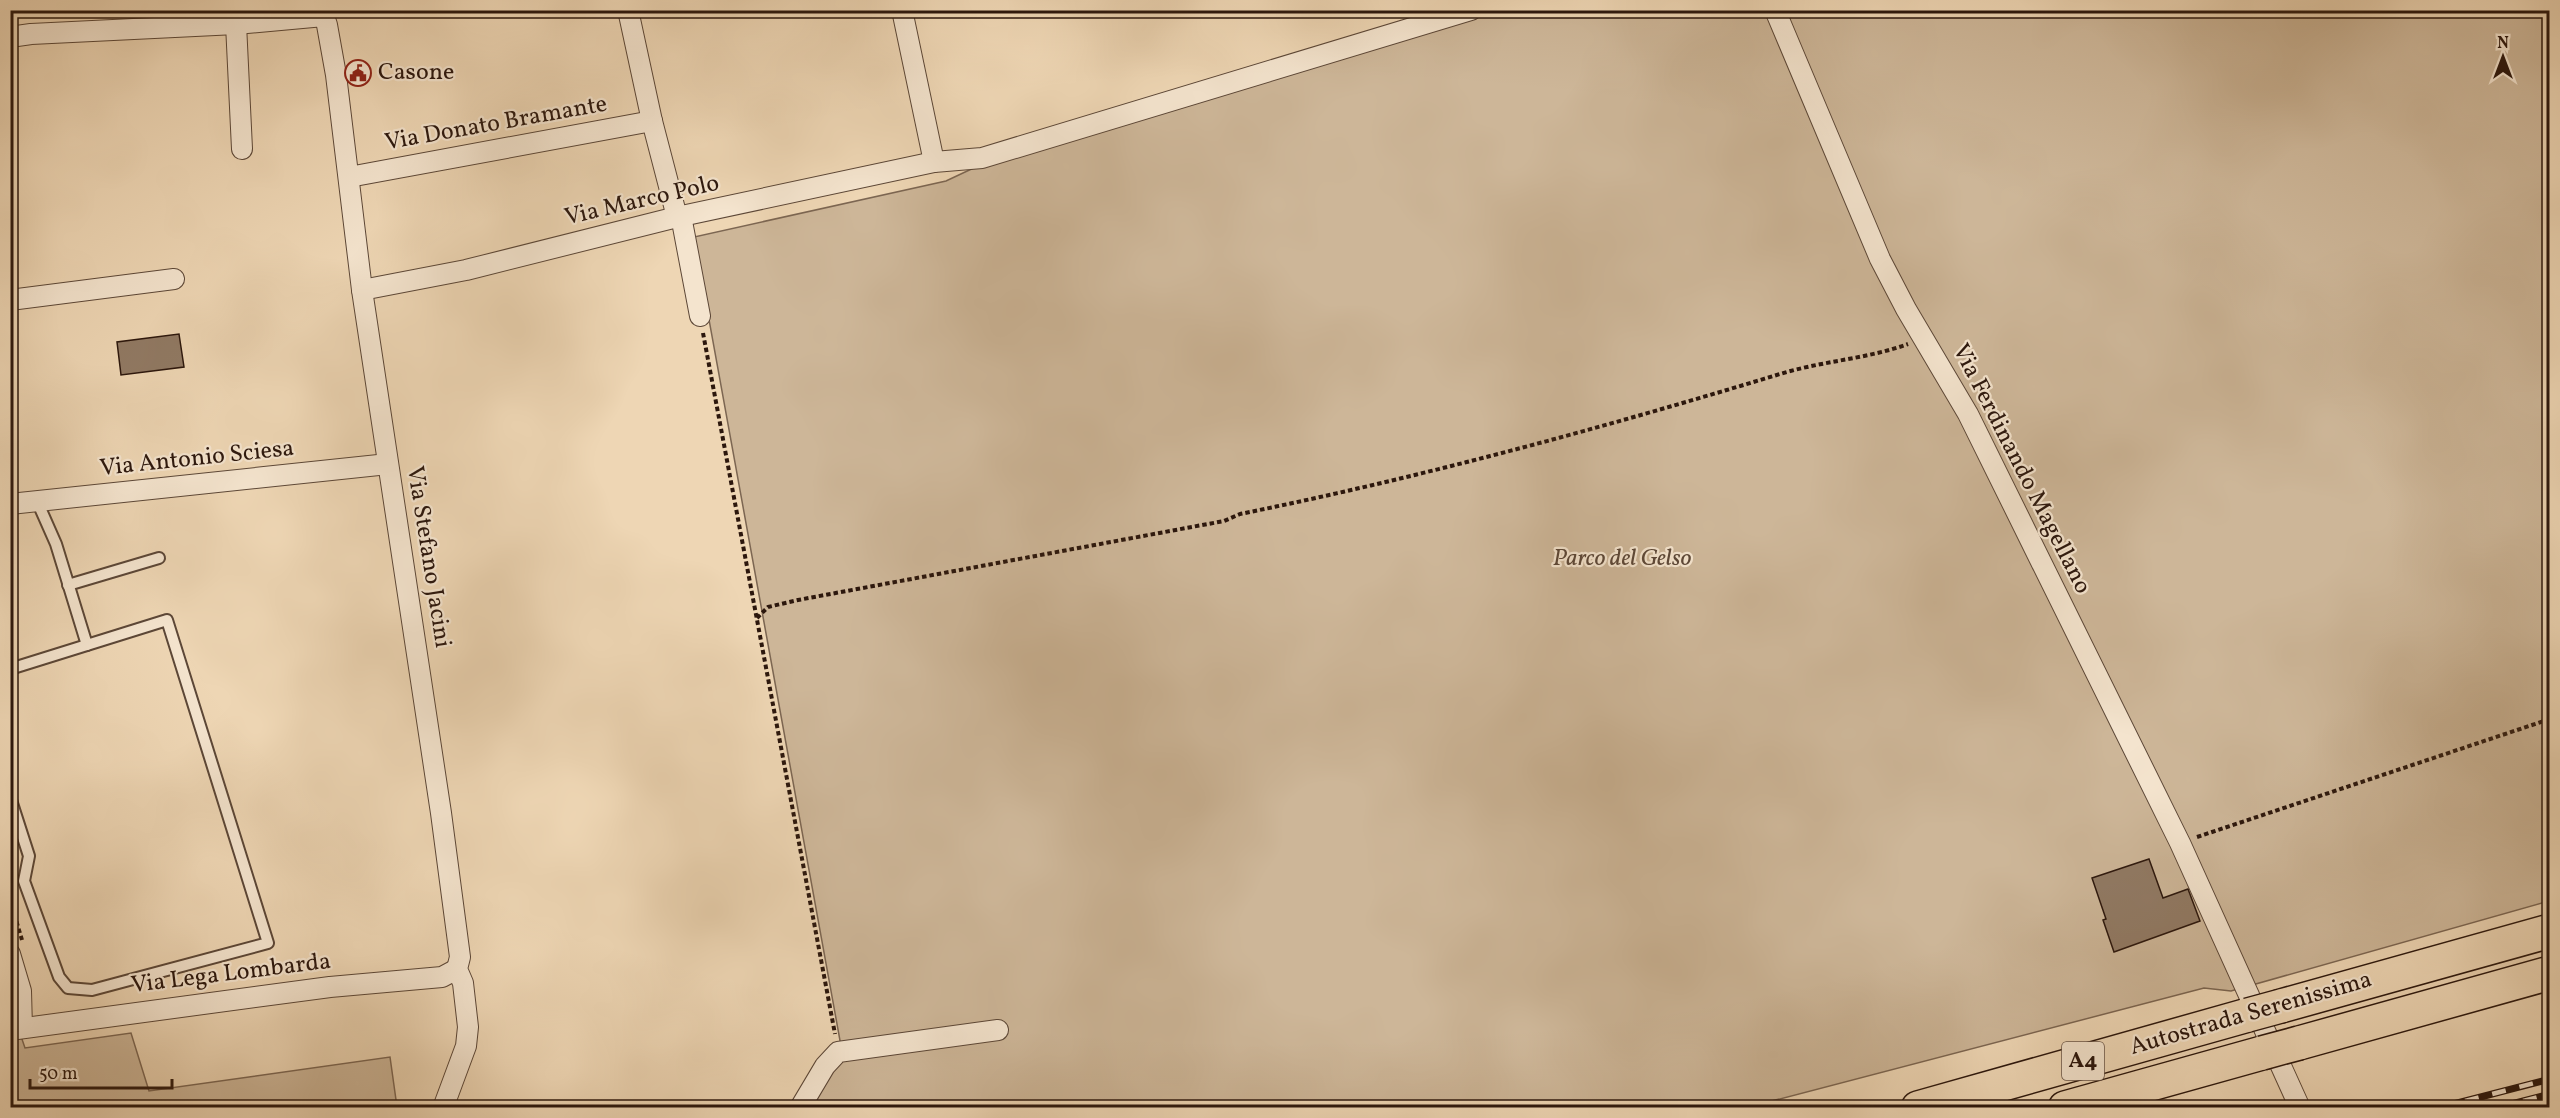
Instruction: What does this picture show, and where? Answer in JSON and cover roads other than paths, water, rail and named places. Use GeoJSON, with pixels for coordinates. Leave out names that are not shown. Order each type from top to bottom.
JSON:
{"type":"FeatureCollection","features":[{"type":"Feature","properties":{"kind":"highway","name":"Autostrada Serenissima"},"geometry":{"type":"LineString","coordinates":[[1918,1107],[2550,931]]}},
{"type":"Feature","properties":{"kind":"highway","name":"Autostrada Serenissima"},"geometry":{"type":"LineString","coordinates":[[2065,1107],[2550,973]]}},
{"type":"Feature","properties":{"kind":"street"},"geometry":{"type":"LineString","coordinates":[[628,10],[652,121],[679,217],[700,316]]}},
{"type":"Feature","properties":{"kind":"street"},"geometry":{"type":"LineString","coordinates":[[902,10],[934,162]]}},
{"type":"Feature","properties":{"kind":"street","name":"Via Marco Polo"},"geometry":{"type":"LineString","coordinates":[[362,291],[466,270],[679,217],[934,162],[982,158],[1471,10]]}},
{"type":"Feature","properties":{"kind":"street","name":"Via Ferdinando Magellano"},"geometry":{"type":"LineString","coordinates":[[1775,10],[1880,259],[1968,414],[2180,843],[2300,1107]]}},
{"type":"Feature","properties":{"kind":"street"},"geometry":{"type":"LineString","coordinates":[[10,37],[236,24],[323,13]]}},
{"type":"Feature","properties":{"kind":"street","name":"Via Stefano Jacini"},"geometry":{"type":"LineString","coordinates":[[323,13],[336,75],[362,291],[441,813],[460,957],[457,969],[463,983],[468,1027],[465,1046],[443,1107]]}},
{"type":"Feature","properties":{"kind":"street"},"geometry":{"type":"LineString","coordinates":[[236,24],[242,149]]}},
{"type":"Feature","properties":{"kind":"street","name":"Via Donato Bramante"},"geometry":{"type":"LineString","coordinates":[[349,177],[652,121]]}},
{"type":"Feature","properties":{"kind":"street"},"geometry":{"type":"LineString","coordinates":[[10,300],[174,279]]}},
{"type":"Feature","properties":{"kind":"street","name":"Via Antonio Sciesa"},"geometry":{"type":"LineString","coordinates":[[10,504],[388,464]]}},
{"type":"Feature","properties":{"kind":"street"},"geometry":{"type":"LineString","coordinates":[[10,954],[21,991],[16,1029]]}},
{"type":"Feature","properties":{"kind":"street","name":"Via Lega Lombarda"},"geometry":{"type":"LineString","coordinates":[[16,1029],[330,987],[442,977],[457,969]]}},
{"type":"Feature","properties":{"kind":"street"},"geometry":{"type":"LineString","coordinates":[[800,1107],[825,1066],[838,1052],[998,1030]]}},
{"type":"Feature","properties":{"kind":"lane"},"geometry":{"type":"LineString","coordinates":[[37,501],[56,544],[87,645]]}},
{"type":"Feature","properties":{"kind":"lane"},"geometry":{"type":"LineString","coordinates":[[68,585],[159,558]]}},
{"type":"Feature","properties":{"kind":"lane"},"geometry":{"type":"LineString","coordinates":[[10,669],[167,620],[268,944],[92,990],[68,988],[59,977],[24,881],[29,856],[10,797]]}},
{"type":"Feature","properties":{"kind":"railway"},"geometry":{"type":"LineString","coordinates":[[2438,1108],[2550,1079]]}},
{"type":"Feature","properties":{"kind":"railway"},"geometry":{"type":"LineString","coordinates":[[2496,1108],[2550,1094]]}},
{"type":"Feature","properties":{"kind":"place","name":"Casone"},"geometry":{"type":"Point","coordinates":[358,73]}},
{"type":"Feature","properties":{"kind":"park label","name":"Parco del Gelso"},"geometry":{"type":"Point","coordinates":[1622,559]}}]}
